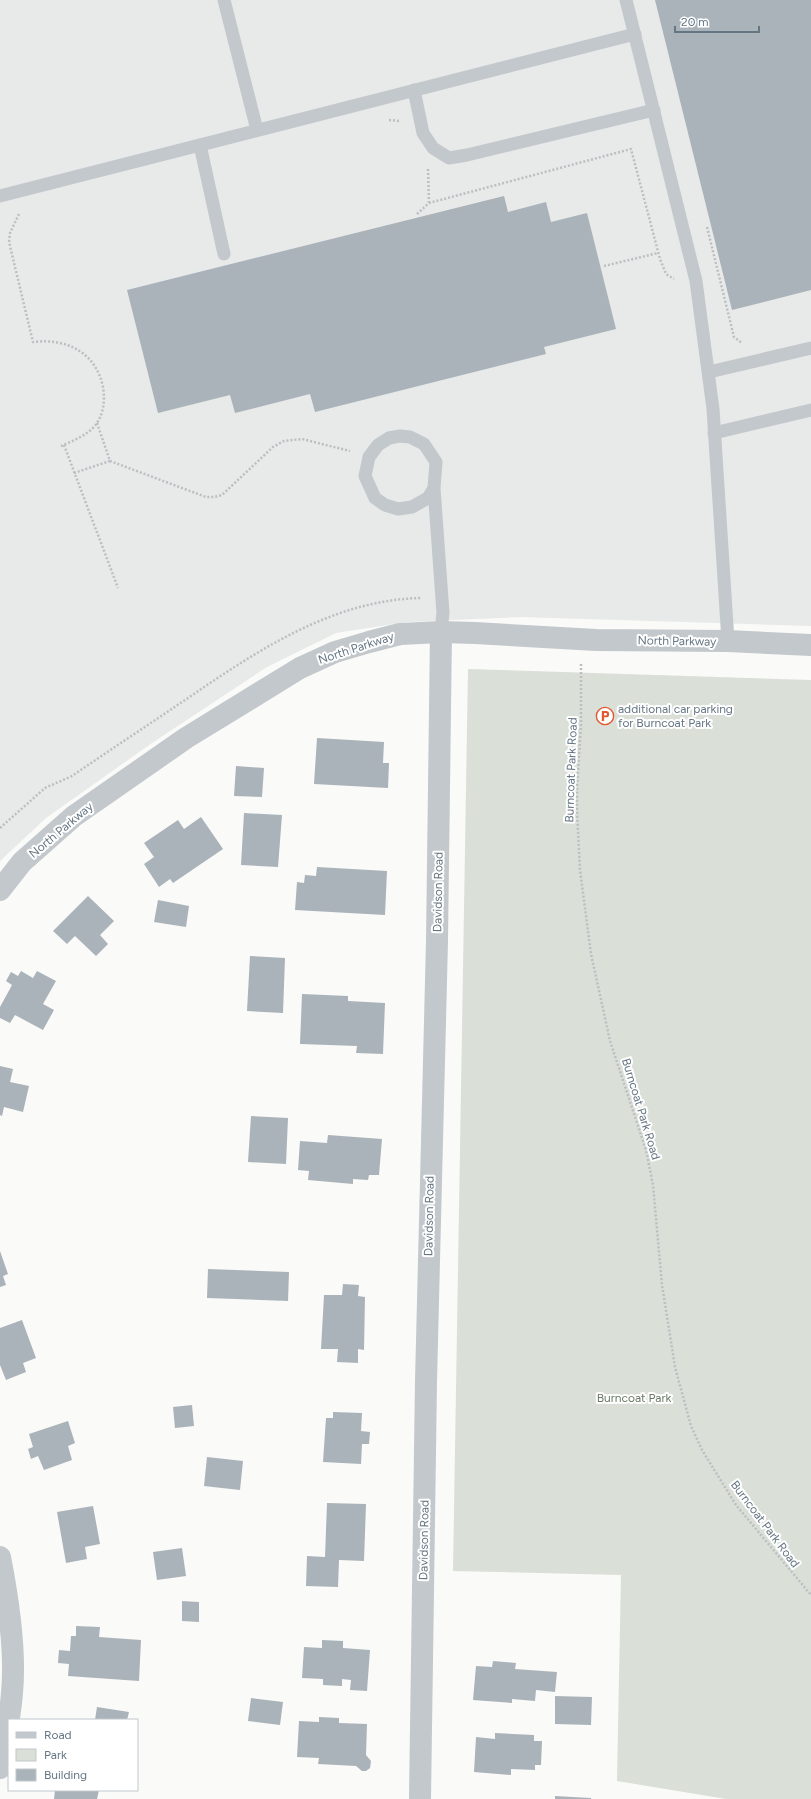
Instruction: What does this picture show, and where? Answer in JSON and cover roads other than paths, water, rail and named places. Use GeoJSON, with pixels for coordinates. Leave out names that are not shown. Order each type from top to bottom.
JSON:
{"type":"FeatureCollection","features":[{"type":"Feature","properties":{"kind":"street","name":"North Parkway"},"geometry":{"type":"LineString","coordinates":[[0,890],[22,862],[74,816],[186,738],[300,668],[335,652],[368,642],[400,634],[441,632],[811,646]]}},
{"type":"Feature","properties":{"kind":"street","name":"Davidson Road"},"geometry":{"type":"LineString","coordinates":[[420,1799],[426,1373],[437,941],[441,632]]}},
{"type":"Feature","properties":{"kind":"street"},"geometry":{"type":"LineString","coordinates":[[0,1557],[5,1585],[6,1641],[12,1692],[8,1719]]}},
{"type":"Feature","properties":{"kind":"street"},"geometry":{"type":"LineString","coordinates":[[0,1768],[8,1722]]}},
{"type":"Feature","properties":{"kind":"lane"},"geometry":{"type":"LineString","coordinates":[[224,0],[257,130]]}},
{"type":"Feature","properties":{"kind":"lane"},"geometry":{"type":"LineString","coordinates":[[626,0],[696,281],[709,372],[728,642]]}},
{"type":"Feature","properties":{"kind":"lane"},"geometry":{"type":"LineString","coordinates":[[0,196],[635,34]]}},
{"type":"Feature","properties":{"kind":"lane"},"geometry":{"type":"LineString","coordinates":[[414,90],[423,133],[433,148],[449,158],[468,156],[654,110]]}},
{"type":"Feature","properties":{"kind":"lane"},"geometry":{"type":"LineString","coordinates":[[200,145],[224,254]]}},
{"type":"Feature","properties":{"kind":"lane"},"geometry":{"type":"LineString","coordinates":[[709,372],[811,348]]}},
{"type":"Feature","properties":{"kind":"lane"},"geometry":{"type":"LineString","coordinates":[[714,433],[811,410]]}},
{"type":"Feature","properties":{"kind":"lane"},"geometry":{"type":"LineString","coordinates":[[434,488],[428,498],[412,507],[398,509],[385,505],[375,498],[365,476],[368,457],[378,445],[389,438],[400,436],[410,437],[424,444],[436,462],[434,488],[443,613],[441,632]]}},
{"type":"Feature","properties":{"kind":"place","name":"additional car parking for Burncoat Park"},"geometry":{"type":"Point","coordinates":[605,716]}},
{"type":"Feature","properties":{"kind":"park label","name":"Burncoat Park"},"geometry":{"type":"Point","coordinates":[634,1398]}}]}
